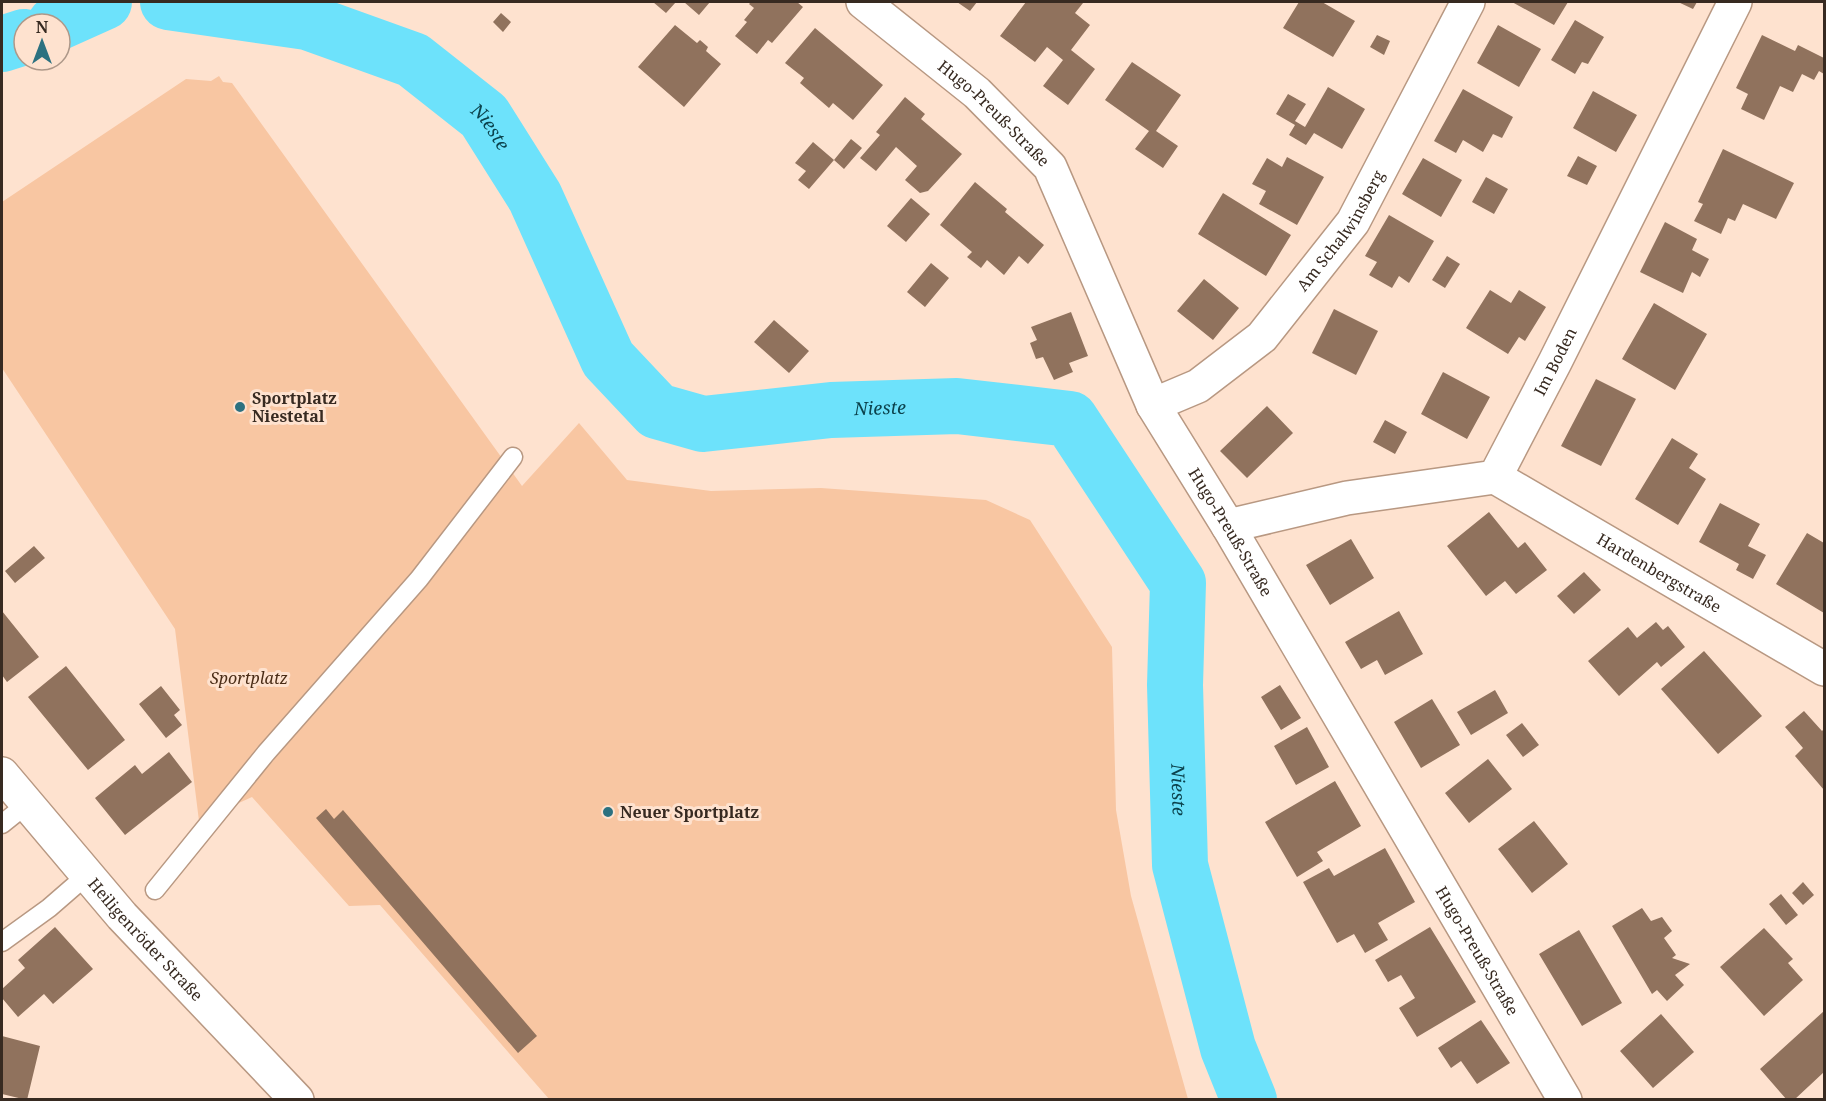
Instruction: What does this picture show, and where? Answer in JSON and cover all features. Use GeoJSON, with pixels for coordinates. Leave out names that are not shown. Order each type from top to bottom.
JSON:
{"type":"FeatureCollection","features":[{"type":"Feature","properties":{"kind":"street","name":"Hugo-Preuß-Straße"},"geometry":{"type":"LineString","coordinates":[[863,2],[977,93],[1050,167],[1153,405],[1228,526],[1565,1100]]}},
{"type":"Feature","properties":{"kind":"street","name":"Am Schalwinsberg"},"geometry":{"type":"LineString","coordinates":[[1153,405],[1198,386],[1262,337],[1346,231],[1353,222],[1468,2]]}},
{"type":"Feature","properties":{"kind":"street","name":"Im Boden"},"geometry":{"type":"LineString","coordinates":[[1495,477],[1736,2]]}},
{"type":"Feature","properties":{"kind":"street"},"geometry":{"type":"LineString","coordinates":[[1228,526],[1347,498],[1495,477]]}},
{"type":"Feature","properties":{"kind":"street","name":"Hardenbergstraße"},"geometry":{"type":"LineString","coordinates":[[1495,477],[1824,669]]}},
{"type":"Feature","properties":{"kind":"street","name":"Heiligenröder Straße"},"geometry":{"type":"LineString","coordinates":[[2,774],[122,916],[297,1100]]}},
{"type":"Feature","properties":{"kind":"lane"},"geometry":{"type":"LineString","coordinates":[[155,890],[266,753],[419,579],[513,457]]}},
{"type":"Feature","properties":{"kind":"lane"},"geometry":{"type":"LineString","coordinates":[[2,824],[27,804]]}},
{"type":"Feature","properties":{"kind":"lane"},"geometry":{"type":"LineString","coordinates":[[2,942],[49,908],[87,875]]}},
{"type":"Feature","properties":{"kind":"green space","name":"Sportplatz"},"geometry":{"type":"Polygon","coordinates":[[[219,76],[223,82],[232,83],[522,486],[579,423],[627,480],[711,491],[821,488],[986,500],[1030,520],[1112,647],[1116,810],[1131,896],[1188,1099],[549,1099],[380,905],[349,906],[252,797],[199,821],[175,629],[2,368],[2,202],[186,79],[211,81],[219,76]]]}},
{"type":"Feature","properties":{"kind":"building"},"geometry":{"type":"Polygon","coordinates":[[[653,2],[676,2],[666,13],[653,2]]]}},
{"type":"Feature","properties":{"kind":"building"},"geometry":{"type":"Polygon","coordinates":[[[684,2],[710,2],[699,15],[684,2]]]}},
{"type":"Feature","properties":{"kind":"building"},"geometry":{"type":"Polygon","coordinates":[[[751,2],[797,2],[803,7],[772,43],[768,40],[757,54],[735,36],[747,22],[744,20],[754,8],[749,4],[751,2]]]}},
{"type":"Feature","properties":{"kind":"building"},"geometry":{"type":"Polygon","coordinates":[[[957,2],[977,2],[970,11],[957,2]]]}},
{"type":"Feature","properties":{"kind":"building"},"geometry":{"type":"Polygon","coordinates":[[[1026,2],[1083,3],[1075,13],[1090,25],[1071,50],[1095,69],[1068,105],[1043,86],[1063,60],[1047,47],[1035,62],[1000,36],[1026,2]]]}},
{"type":"Feature","properties":{"kind":"building"},"geometry":{"type":"Polygon","coordinates":[[[1299,2],[1322,2],[1355,21],[1333,57],[1283,28],[1299,2]]]}},
{"type":"Feature","properties":{"kind":"building"},"geometry":{"type":"Polygon","coordinates":[[[1512,2],[1568,2],[1554,25],[1512,2]]]}},
{"type":"Feature","properties":{"kind":"building"},"geometry":{"type":"Polygon","coordinates":[[[1678,2],[1697,2],[1693,9],[1678,2]]]}},
{"type":"Feature","properties":{"kind":"building"},"geometry":{"type":"Polygon","coordinates":[[[501,13],[511,22],[503,32],[493,22],[501,13]]]}},
{"type":"Feature","properties":{"kind":"building"},"geometry":{"type":"Polygon","coordinates":[[[1575,20],[1604,37],[1588,64],[1582,62],[1575,74],[1551,60],[1575,20]]]}},
{"type":"Feature","properties":{"kind":"building"},"geometry":{"type":"Polygon","coordinates":[[[675,25],[697,43],[700,40],[708,47],[706,51],[721,64],[684,107],[638,67],[675,25]]]}},
{"type":"Feature","properties":{"kind":"building"},"geometry":{"type":"Polygon","coordinates":[[[1498,25],[1541,49],[1519,87],[1477,63],[1498,25]]]}},
{"type":"Feature","properties":{"kind":"building"},"geometry":{"type":"Polygon","coordinates":[[[815,28],[883,85],[853,120],[833,103],[829,108],[800,83],[804,78],[785,63],[815,28]]]}},
{"type":"Feature","properties":{"kind":"building"},"geometry":{"type":"Polygon","coordinates":[[[1377,35],[1390,41],[1384,55],[1370,47],[1377,35]]]}},
{"type":"Feature","properties":{"kind":"building"},"geometry":{"type":"Polygon","coordinates":[[[1762,35],[1795,51],[1798,45],[1824,58],[1824,74],[1819,71],[1814,80],[1802,74],[1793,92],[1780,86],[1764,120],[1741,109],[1748,94],[1736,88],[1762,35]]]}},
{"type":"Feature","properties":{"kind":"building"},"geometry":{"type":"Polygon","coordinates":[[[1132,62],[1181,95],[1156,131],[1178,146],[1163,168],[1135,149],[1149,131],[1105,100],[1132,62]]]}},
{"type":"Feature","properties":{"kind":"building"},"geometry":{"type":"Polygon","coordinates":[[[1328,87],[1365,109],[1342,149],[1314,133],[1306,145],[1289,135],[1295,125],[1276,114],[1288,94],[1306,104],[1295,121],[1305,127],[1328,87]]]}},
{"type":"Feature","properties":{"kind":"building"},"geometry":{"type":"Polygon","coordinates":[[[1463,89],[1513,117],[1502,138],[1493,134],[1483,152],[1463,140],[1456,153],[1434,141],[1463,89]]]}},
{"type":"Feature","properties":{"kind":"building"},"geometry":{"type":"Polygon","coordinates":[[[1593,91],[1637,115],[1616,152],[1573,128],[1593,91]]]}},
{"type":"Feature","properties":{"kind":"building"},"geometry":{"type":"Polygon","coordinates":[[[905,97],[925,114],[921,119],[962,154],[928,191],[920,193],[905,180],[917,166],[896,147],[876,171],[860,158],[880,135],[876,132],[905,97]]]}},
{"type":"Feature","properties":{"kind":"building"},"geometry":{"type":"Polygon","coordinates":[[[851,139],[862,148],[844,169],[834,160],[851,139]]]}},
{"type":"Feature","properties":{"kind":"building"},"geometry":{"type":"Polygon","coordinates":[[[813,142],[834,160],[809,189],[798,180],[806,171],[795,163],[813,142]]]}},
{"type":"Feature","properties":{"kind":"building"},"geometry":{"type":"Polygon","coordinates":[[[1723,149],[1794,183],[1776,219],[1743,204],[1735,221],[1728,218],[1721,234],[1694,221],[1703,204],[1698,202],[1723,149]]]}},
{"type":"Feature","properties":{"kind":"building"},"geometry":{"type":"Polygon","coordinates":[[[1578,156],[1597,166],[1587,185],[1567,176],[1578,156]]]}},
{"type":"Feature","properties":{"kind":"building"},"geometry":{"type":"Polygon","coordinates":[[[1287,157],[1324,177],[1297,225],[1259,204],[1266,191],[1252,184],[1267,158],[1282,167],[1287,157]]]}},
{"type":"Feature","properties":{"kind":"building"},"geometry":{"type":"Polygon","coordinates":[[[1423,158],[1462,180],[1441,217],[1402,194],[1423,158]]]}},
{"type":"Feature","properties":{"kind":"building"},"geometry":{"type":"Polygon","coordinates":[[[1486,177],[1508,189],[1494,214],[1472,202],[1486,177]]]}},
{"type":"Feature","properties":{"kind":"building"},"geometry":{"type":"Polygon","coordinates":[[[975,182],[1007,209],[1005,212],[1044,245],[1028,264],[1019,256],[1004,275],[987,260],[981,268],[967,257],[972,252],[940,225],[975,182]]]}},
{"type":"Feature","properties":{"kind":"building"},"geometry":{"type":"Polygon","coordinates":[[[1223,193],[1291,235],[1266,276],[1198,234],[1223,193]]]}},
{"type":"Feature","properties":{"kind":"building"},"geometry":{"type":"Polygon","coordinates":[[[911,198],[930,214],[906,242],[887,226],[911,198]]]}},
{"type":"Feature","properties":{"kind":"building"},"geometry":{"type":"Polygon","coordinates":[[[1389,215],[1434,241],[1409,283],[1399,276],[1392,288],[1369,275],[1377,262],[1365,256],[1389,215]]]}},
{"type":"Feature","properties":{"kind":"building"},"geometry":{"type":"Polygon","coordinates":[[[1665,222],[1697,239],[1692,250],[1709,259],[1700,277],[1692,272],[1683,293],[1640,272],[1665,222]]]}},
{"type":"Feature","properties":{"kind":"building"},"geometry":{"type":"Polygon","coordinates":[[[1447,256],[1460,264],[1445,288],[1432,280],[1447,256]]]}},
{"type":"Feature","properties":{"kind":"building"},"geometry":{"type":"Polygon","coordinates":[[[931,263],[949,278],[925,307],[907,292],[931,263]]]}},
{"type":"Feature","properties":{"kind":"building"},"geometry":{"type":"Polygon","coordinates":[[[1204,279],[1239,308],[1213,340],[1177,311],[1204,279]]]}},
{"type":"Feature","properties":{"kind":"building"},"geometry":{"type":"Polygon","coordinates":[[[1490,290],[1511,303],[1519,290],[1546,307],[1525,341],[1519,337],[1508,354],[1466,328],[1490,290]]]}},
{"type":"Feature","properties":{"kind":"building"},"geometry":{"type":"Polygon","coordinates":[[[1654,303],[1707,334],[1675,390],[1622,359],[1654,303]]]}},
{"type":"Feature","properties":{"kind":"building"},"geometry":{"type":"Polygon","coordinates":[[[1334,309],[1378,331],[1356,375],[1312,353],[1334,309]]]}},
{"type":"Feature","properties":{"kind":"building"},"geometry":{"type":"Polygon","coordinates":[[[1071,312],[1088,356],[1069,363],[1073,372],[1054,380],[1043,357],[1036,359],[1030,343],[1037,340],[1031,327],[1071,312]]]}},
{"type":"Feature","properties":{"kind":"building"},"geometry":{"type":"Polygon","coordinates":[[[774,320],[809,351],[789,373],[754,342],[774,320]]]}},
{"type":"Feature","properties":{"kind":"building"},"geometry":{"type":"Polygon","coordinates":[[[1443,372],[1490,397],[1467,439],[1421,414],[1443,372]]]}},
{"type":"Feature","properties":{"kind":"building"},"geometry":{"type":"Polygon","coordinates":[[[1596,379],[1636,399],[1601,466],[1561,446],[1596,379]]]}},
{"type":"Feature","properties":{"kind":"building"},"geometry":{"type":"Polygon","coordinates":[[[1267,406],[1293,433],[1247,478],[1220,451],[1267,406]]]}},
{"type":"Feature","properties":{"kind":"building"},"geometry":{"type":"Polygon","coordinates":[[[1385,420],[1407,432],[1395,454],[1373,442],[1385,420]]]}},
{"type":"Feature","properties":{"kind":"building"},"geometry":{"type":"Polygon","coordinates":[[[1672,438],[1698,454],[1689,468],[1706,479],[1678,525],[1635,499],[1672,438]]]}},
{"type":"Feature","properties":{"kind":"building"},"geometry":{"type":"Polygon","coordinates":[[[1720,503],[1760,524],[1748,546],[1766,555],[1753,579],[1736,570],[1739,564],[1699,542],[1720,503]]]}},
{"type":"Feature","properties":{"kind":"building"},"geometry":{"type":"Polygon","coordinates":[[[1489,512],[1518,548],[1525,542],[1547,570],[1516,594],[1505,581],[1486,596],[1447,546],[1489,512]]]}},
{"type":"Feature","properties":{"kind":"building"},"geometry":{"type":"Polygon","coordinates":[[[1807,533],[1824,543],[1824,613],[1776,584],[1807,533]]]}},
{"type":"Feature","properties":{"kind":"building"},"geometry":{"type":"Polygon","coordinates":[[[1351,539],[1374,578],[1330,605],[1306,565],[1351,539]]]}},
{"type":"Feature","properties":{"kind":"building"},"geometry":{"type":"Polygon","coordinates":[[[34,546],[45,558],[15,583],[5,571],[34,546]]]}},
{"type":"Feature","properties":{"kind":"building"},"geometry":{"type":"Polygon","coordinates":[[[1584,572],[1601,590],[1574,614],[1557,596],[1584,572]]]}},
{"type":"Feature","properties":{"kind":"building"},"geometry":{"type":"Polygon","coordinates":[[[2,611],[39,657],[7,682],[2,675],[2,611]]]}},
{"type":"Feature","properties":{"kind":"building"},"geometry":{"type":"Polygon","coordinates":[[[1399,611],[1423,654],[1385,675],[1377,660],[1361,669],[1345,642],[1399,611]]]}},
{"type":"Feature","properties":{"kind":"building"},"geometry":{"type":"Polygon","coordinates":[[[1656,622],[1663,630],[1668,626],[1685,647],[1661,667],[1657,662],[1619,696],[1588,661],[1628,627],[1637,638],[1656,622]]]}},
{"type":"Feature","properties":{"kind":"building"},"geometry":{"type":"Polygon","coordinates":[[[1704,651],[1762,716],[1718,754],[1661,689],[1704,651]]]}},
{"type":"Feature","properties":{"kind":"building"},"geometry":{"type":"Polygon","coordinates":[[[66,666],[125,740],[88,770],[28,697],[66,666]]]}},
{"type":"Feature","properties":{"kind":"building"},"geometry":{"type":"Polygon","coordinates":[[[1280,685],[1301,718],[1281,730],[1261,697],[1280,685]]]}},
{"type":"Feature","properties":{"kind":"building"},"geometry":{"type":"Polygon","coordinates":[[[161,686],[180,710],[174,715],[182,725],[166,738],[139,704],[161,686]]]}},
{"type":"Feature","properties":{"kind":"building"},"geometry":{"type":"Polygon","coordinates":[[[1495,690],[1508,713],[1471,735],[1457,712],[1495,690]]]}},
{"type":"Feature","properties":{"kind":"building"},"geometry":{"type":"Polygon","coordinates":[[[1432,699],[1460,745],[1421,768],[1394,722],[1432,699]]]}},
{"type":"Feature","properties":{"kind":"building"},"geometry":{"type":"Polygon","coordinates":[[[1804,711],[1822,731],[1824,729],[1824,790],[1795,756],[1803,748],[1785,727],[1804,711]]]}},
{"type":"Feature","properties":{"kind":"building"},"geometry":{"type":"Polygon","coordinates":[[[1522,723],[1539,745],[1523,757],[1506,735],[1522,723]]]}},
{"type":"Feature","properties":{"kind":"building"},"geometry":{"type":"Polygon","coordinates":[[[1307,727],[1329,767],[1296,785],[1274,746],[1307,727]]]}},
{"type":"Feature","properties":{"kind":"building"},"geometry":{"type":"Polygon","coordinates":[[[169,752],[192,782],[125,835],[95,798],[135,765],[142,774],[169,752]]]}},
{"type":"Feature","properties":{"kind":"building"},"geometry":{"type":"Polygon","coordinates":[[[1488,759],[1512,789],[1469,823],[1445,793],[1488,759]]]}},
{"type":"Feature","properties":{"kind":"building"},"geometry":{"type":"Polygon","coordinates":[[[1335,781],[1361,826],[1317,852],[1323,861],[1297,877],[1265,822],[1335,781]]]}},
{"type":"Feature","properties":{"kind":"building"},"geometry":{"type":"Polygon","coordinates":[[[326,809],[334,819],[343,810],[537,1036],[518,1053],[316,818],[326,809]]]}},
{"type":"Feature","properties":{"kind":"building"},"geometry":{"type":"Polygon","coordinates":[[[1534,821],[1568,864],[1532,893],[1498,849],[1534,821]]]}},
{"type":"Feature","properties":{"kind":"building"},"geometry":{"type":"Polygon","coordinates":[[[1385,848],[1415,902],[1378,923],[1388,940],[1365,953],[1354,934],[1337,943],[1303,882],[1329,868],[1334,876],[1385,848]]]}},
{"type":"Feature","properties":{"kind":"building"},"geometry":{"type":"Polygon","coordinates":[[[1803,882],[1814,895],[1803,905],[1792,893],[1803,882]]]}},
{"type":"Feature","properties":{"kind":"building"},"geometry":{"type":"Polygon","coordinates":[[[1781,894],[1798,915],[1786,925],[1769,904],[1781,894]]]}},
{"type":"Feature","properties":{"kind":"building"},"geometry":{"type":"Polygon","coordinates":[[[1642,908],[1651,921],[1662,917],[1672,931],[1664,938],[1676,955],[1672,958],[1690,964],[1675,975],[1684,985],[1667,1001],[1657,990],[1652,994],[1612,926],[1642,908]]]}},
{"type":"Feature","properties":{"kind":"building"},"geometry":{"type":"Polygon","coordinates":[[[55,927],[93,969],[53,1004],[44,994],[18,1017],[2,998],[2,989],[25,968],[18,960],[55,927]]]}},
{"type":"Feature","properties":{"kind":"building"},"geometry":{"type":"Polygon","coordinates":[[[1430,927],[1476,1002],[1417,1037],[1399,1008],[1415,998],[1401,975],[1388,982],[1375,960],[1430,927]]]}},
{"type":"Feature","properties":{"kind":"building"},"geometry":{"type":"Polygon","coordinates":[[[1764,928],[1793,959],[1788,963],[1803,980],[1764,1016],[1720,967],[1764,928]]]}},
{"type":"Feature","properties":{"kind":"building"},"geometry":{"type":"Polygon","coordinates":[[[1579,930],[1622,1003],[1582,1026],[1539,954],[1579,930]]]}},
{"type":"Feature","properties":{"kind":"building"},"geometry":{"type":"Polygon","coordinates":[[[1824,1011],[1824,1072],[1794,1100],[1787,1100],[1760,1069],[1824,1011]]]}},
{"type":"Feature","properties":{"kind":"building"},"geometry":{"type":"Polygon","coordinates":[[[1661,1014],[1694,1052],[1653,1088],[1620,1051],[1661,1014]]]}},
{"type":"Feature","properties":{"kind":"building"},"geometry":{"type":"Polygon","coordinates":[[[1481,1020],[1510,1063],[1477,1084],[1461,1061],[1451,1068],[1438,1048],[1481,1020]]]}},
{"type":"Feature","properties":{"kind":"building"},"geometry":{"type":"Polygon","coordinates":[[[2,1036],[40,1046],[27,1100],[2,1094],[2,1036]]]}},
{"type":"Feature","properties":{"kind":"waterway","name":"Nieste"},"geometry":{"type":"LineString","coordinates":[[72,16],[104,2]]}},
{"type":"Feature","properties":{"kind":"waterway","name":"Nieste"},"geometry":{"type":"LineString","coordinates":[[168,2],[307,22],[413,60],[484,116],[535,197],[608,359],[657,411],[703,424],[831,410],[957,406],[1070,419],[1178,583],[1175,685],[1180,865],[1228,1048],[1249,1100]]}},
{"type":"Feature","properties":{"kind":"waterway","name":"Nieste"},"geometry":{"type":"LineString","coordinates":[[2,44],[12,41]]}},
{"type":"Feature","properties":{"kind":"place","name":"Sportplatz Niestetal"},"geometry":{"type":"Point","coordinates":[240,407]}},
{"type":"Feature","properties":{"kind":"place","name":"Neuer Sportplatz"},"geometry":{"type":"Point","coordinates":[608,812]}}]}
